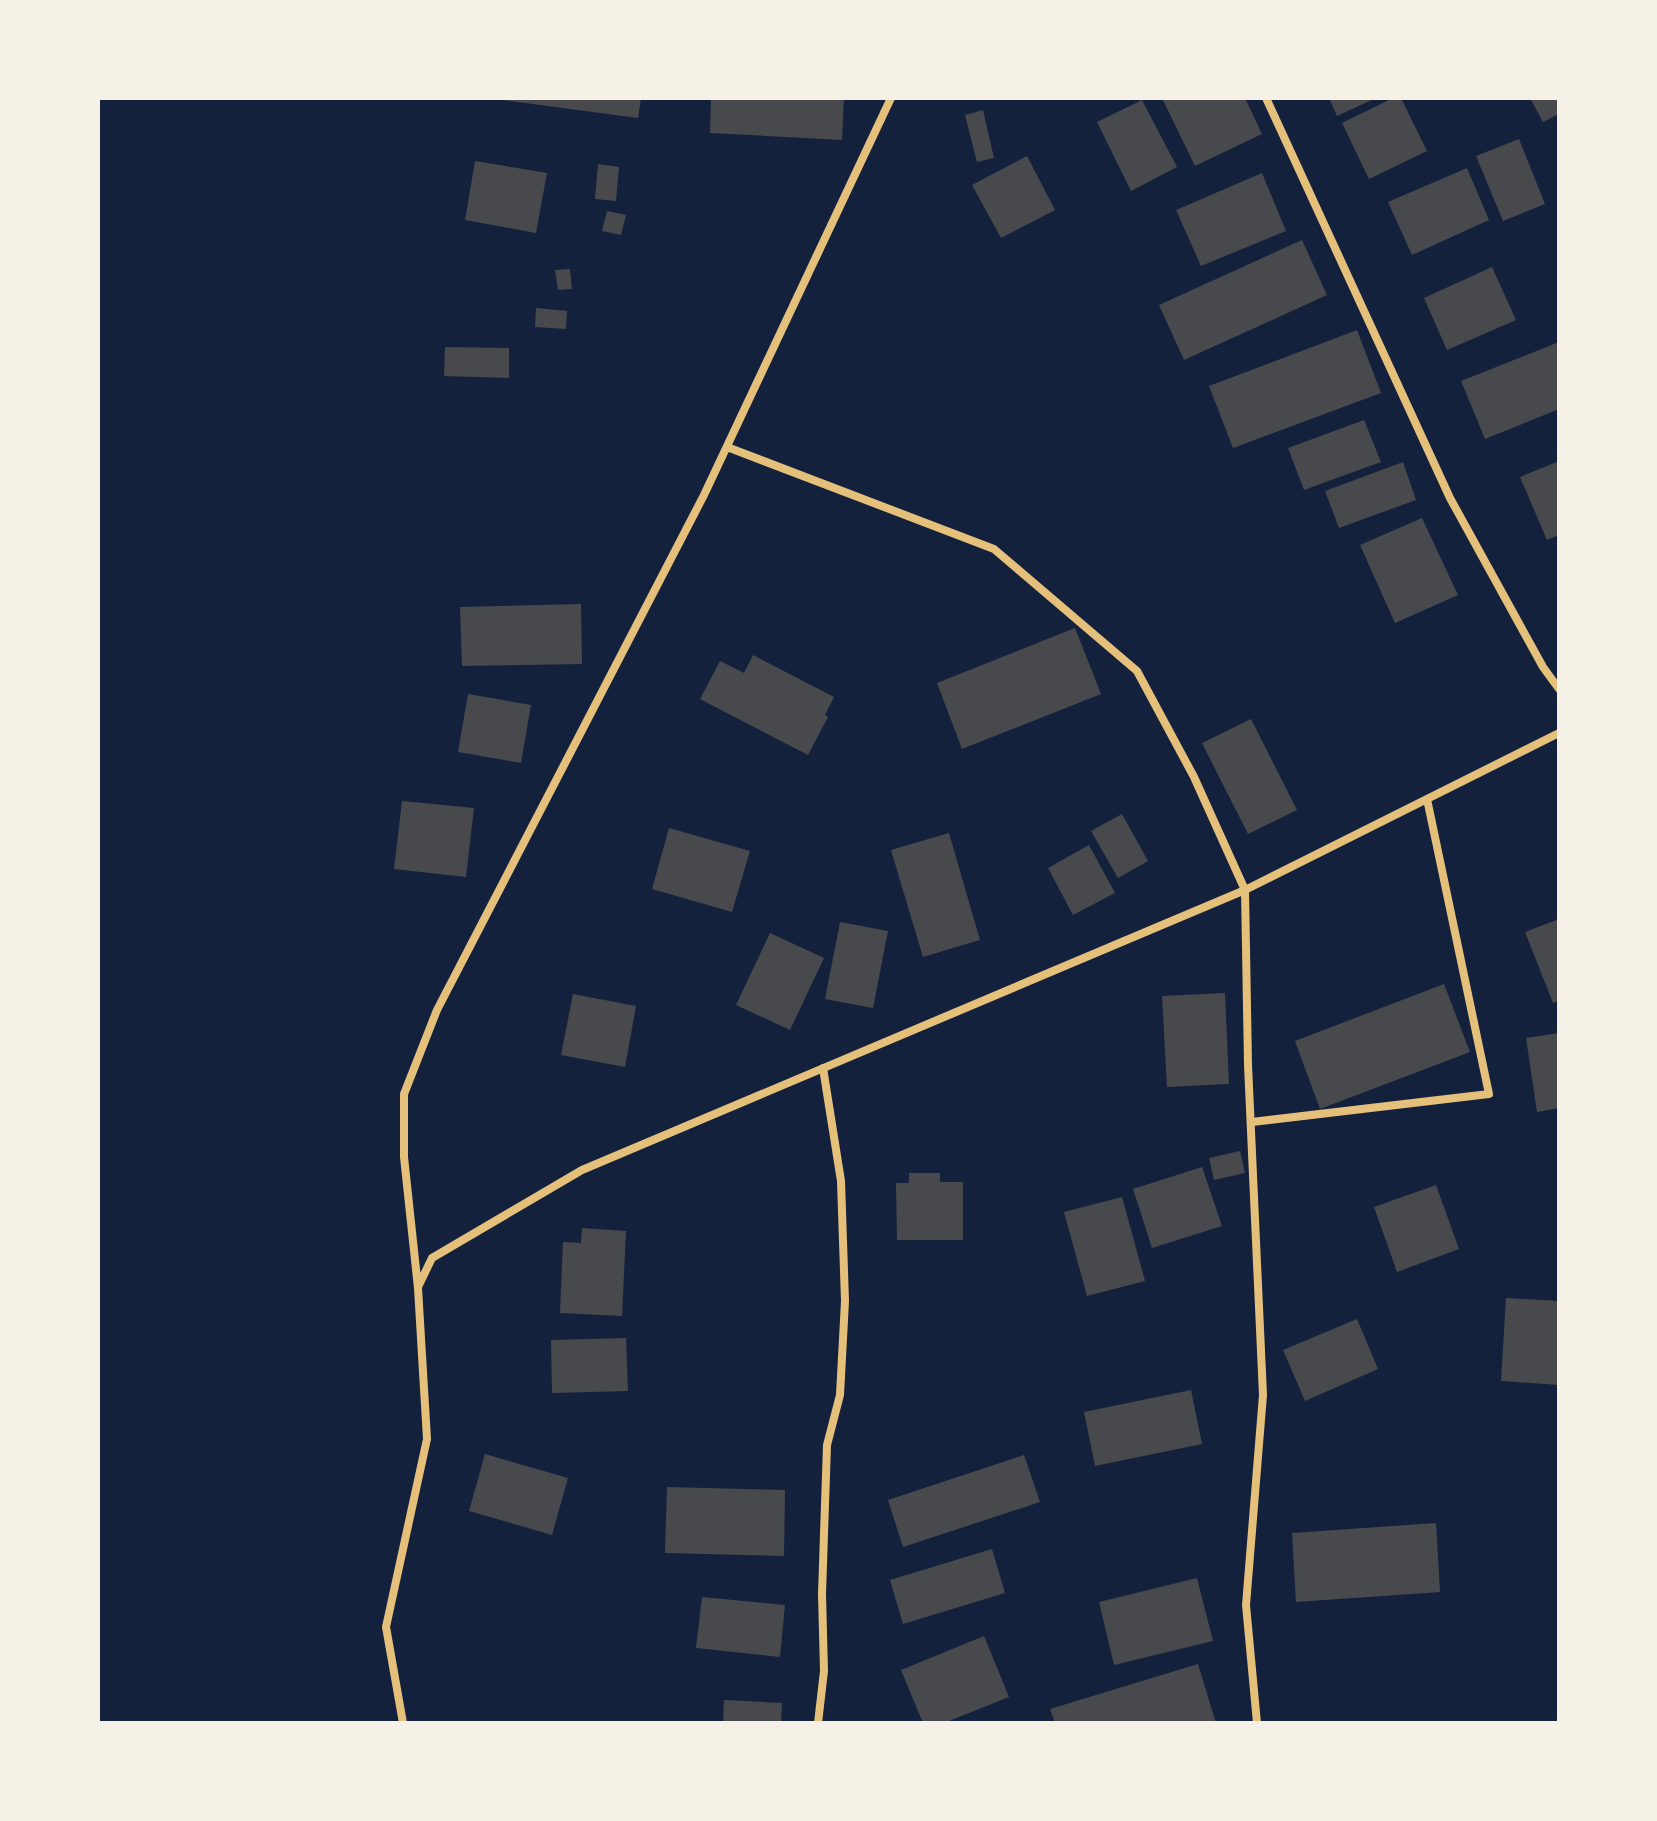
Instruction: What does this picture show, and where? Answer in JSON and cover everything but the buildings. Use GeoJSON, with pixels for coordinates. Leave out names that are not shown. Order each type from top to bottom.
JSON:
{"type":"FeatureCollection","features":[{"type":"Feature","properties":{"kind":"street"},"geometry":{"type":"LineString","coordinates":[[403,1723],[386,1627],[427,1439],[418,1288],[404,1157],[404,1094],[437,1010],[704,495],[891,98]]}},
{"type":"Feature","properties":{"kind":"street"},"geometry":{"type":"LineString","coordinates":[[1266,98],[1450,498],[1543,667],[1559,689]]}},
{"type":"Feature","properties":{"kind":"street"},"geometry":{"type":"LineString","coordinates":[[727,447],[994,549],[1137,671],[1194,777],[1245,890],[1263,1395],[1246,1605],[1257,1723]]}},
{"type":"Feature","properties":{"kind":"street"},"geometry":{"type":"LineString","coordinates":[[418,1288],[432,1258],[582,1170],[1245,890],[1559,733]]}},
{"type":"Feature","properties":{"kind":"street"},"geometry":{"type":"LineString","coordinates":[[1252,1122],[1489,1094],[1427,799]]}},
{"type":"Feature","properties":{"kind":"street"},"geometry":{"type":"LineString","coordinates":[[818,1723],[824,1671],[822,1594],[827,1445],[840,1395],[845,1301],[841,1181],[823,1068]]}}]}
